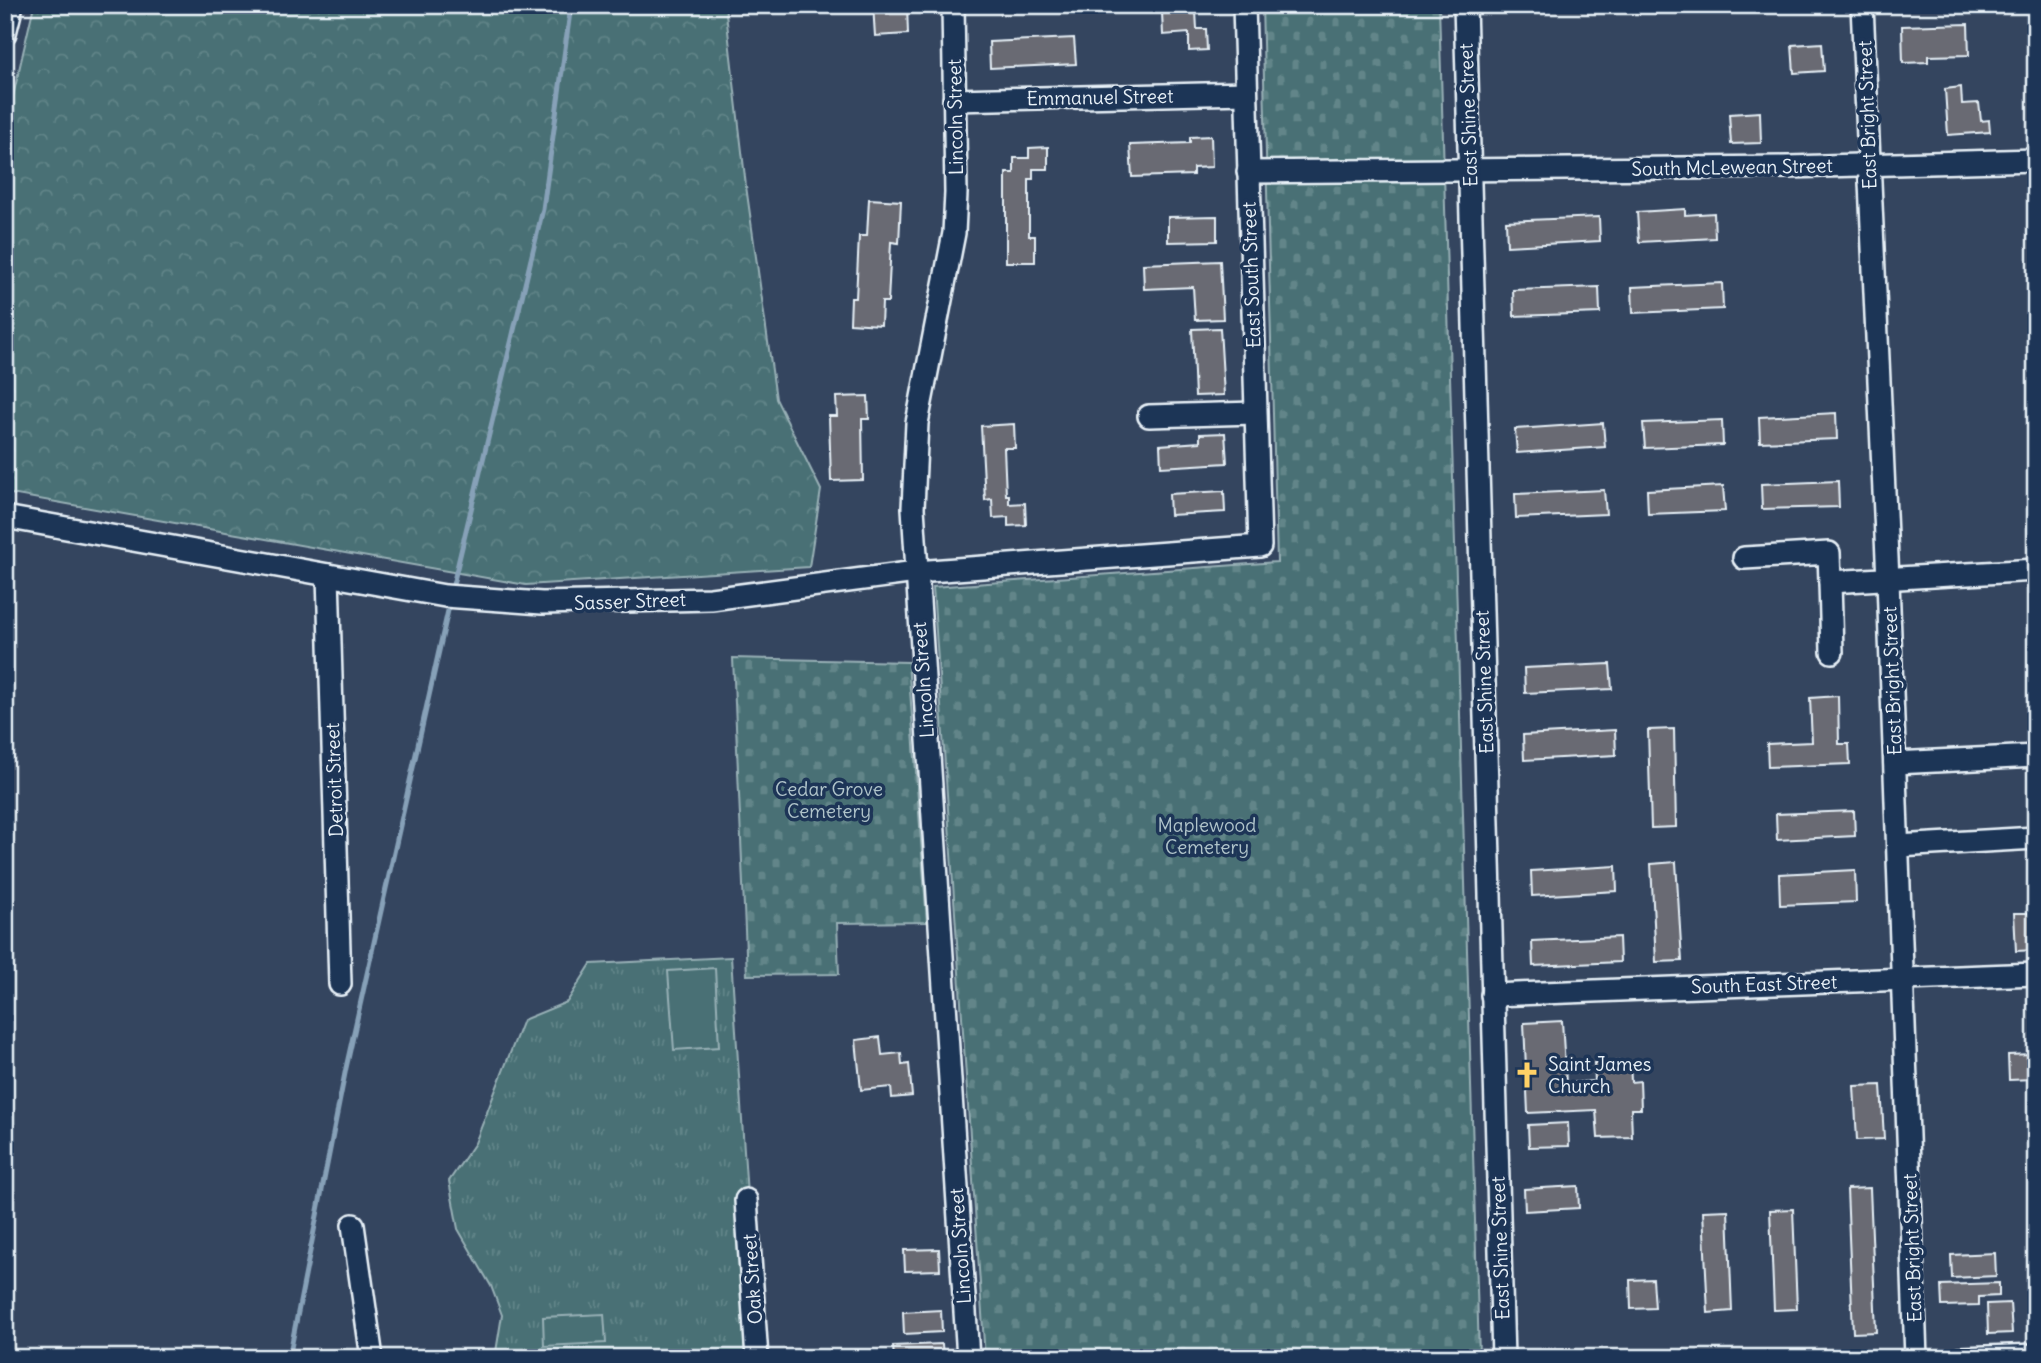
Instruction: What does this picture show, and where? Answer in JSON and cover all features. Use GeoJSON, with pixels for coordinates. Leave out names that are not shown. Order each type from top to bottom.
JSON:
{"type":"FeatureCollection","features":[{"type":"Feature","properties":{"kind":"street"},"geometry":{"type":"LineString","coordinates":[[5,33],[12,5]]}},
{"type":"Feature","properties":{"kind":"street","name":"Lincoln Street"},"geometry":{"type":"LineString","coordinates":[[953,5],[954,233],[917,423],[913,508],[968,1358]]}},
{"type":"Feature","properties":{"kind":"street","name":"East South Street"},"geometry":{"type":"LineString","coordinates":[[1244,5],[1260,546]]}},
{"type":"Feature","properties":{"kind":"street","name":"East Shine Street"},"geometry":{"type":"LineString","coordinates":[[1465,5],[1503,1358]]}},
{"type":"Feature","properties":{"kind":"street","name":"East Bright Street"},"geometry":{"type":"LineString","coordinates":[[1862,5],[1888,580],[1916,1358]]}},
{"type":"Feature","properties":{"kind":"street","name":"Emmanuel Street"},"geometry":{"type":"LineString","coordinates":[[954,100],[1246,93]]}},
{"type":"Feature","properties":{"kind":"street","name":"South McLewean Street"},"geometry":{"type":"LineString","coordinates":[[1248,172],[1469,172],[2036,159]]}},
{"type":"Feature","properties":{"kind":"street"},"geometry":{"type":"LineString","coordinates":[[1149,416],[1255,413]]}},
{"type":"Feature","properties":{"kind":"street","name":"Sasser Street"},"geometry":{"type":"LineString","coordinates":[[5,517],[328,575],[372,580],[445,596],[542,603],[711,599],[916,572],[1260,546]]}},
{"type":"Feature","properties":{"kind":"street"},"geometry":{"type":"LineString","coordinates":[[1744,558],[1829,553],[1832,652]]}},
{"type":"Feature","properties":{"kind":"street"},"geometry":{"type":"LineString","coordinates":[[1830,582],[2036,570]]}},
{"type":"Feature","properties":{"kind":"street","name":"Detroit Street"},"geometry":{"type":"LineString","coordinates":[[328,575],[340,984]]}},
{"type":"Feature","properties":{"kind":"street"},"geometry":{"type":"LineString","coordinates":[[1895,763],[2036,756]]}},
{"type":"Feature","properties":{"kind":"street"},"geometry":{"type":"LineString","coordinates":[[1898,846],[2036,838]]}},
{"type":"Feature","properties":{"kind":"street","name":"South East Street"},"geometry":{"type":"LineString","coordinates":[[1492,995],[2036,974]]}},
{"type":"Feature","properties":{"kind":"street","name":"Oak Street"},"geometry":{"type":"LineString","coordinates":[[746,1200],[757,1358]]}},
{"type":"Feature","properties":{"kind":"street"},"geometry":{"type":"LineString","coordinates":[[353,1225],[372,1358]]}},
{"type":"Feature","properties":{"kind":"street"},"geometry":{"type":"LineString","coordinates":[[1961,1358],[2036,1355]]}},
{"type":"Feature","properties":{"kind":"green space"},"geometry":{"type":"Polygon","coordinates":[[[34,5],[725,5],[746,186],[776,399],[821,490],[809,567],[526,585],[5,493],[5,131],[34,5]]]}},
{"type":"Feature","properties":{"kind":"green space","name":"Maplewood Cemetery"},"geometry":{"type":"Polygon","coordinates":[[[1262,5],[1439,5],[1479,1355],[985,1358],[933,587],[1277,562],[1262,5]]]}},
{"type":"Feature","properties":{"kind":"green space","name":"Cedar Grove Cemetery"},"geometry":{"type":"Polygon","coordinates":[[[733,658],[908,662],[927,922],[837,923],[839,974],[747,975],[733,658]]]}},
{"type":"Feature","properties":{"kind":"green space"},"geometry":{"type":"Polygon","coordinates":[[[731,957],[758,1358],[495,1358],[502,1315],[491,1286],[458,1229],[449,1181],[475,1143],[523,1020],[567,1002],[591,964],[731,957]]]}},
{"type":"Feature","properties":{"kind":"green space"},"geometry":{"type":"Polygon","coordinates":[[[715,968],[719,1047],[674,1050],[668,971],[715,968]]]}},
{"type":"Feature","properties":{"kind":"green space"},"geometry":{"type":"Polygon","coordinates":[[[604,1314],[606,1343],[544,1346],[543,1317],[604,1314]]]}},
{"type":"Feature","properties":{"kind":"building"},"geometry":{"type":"Polygon","coordinates":[[[873,5],[907,5],[908,34],[875,36],[873,5]]]}},
{"type":"Feature","properties":{"kind":"building"},"geometry":{"type":"Polygon","coordinates":[[[1196,11],[1197,29],[1206,29],[1207,50],[1189,51],[1189,33],[1163,35],[1162,12],[1196,11]]]}},
{"type":"Feature","properties":{"kind":"building"},"geometry":{"type":"Polygon","coordinates":[[[1968,24],[1969,55],[1928,56],[1928,62],[1903,63],[1902,26],[1968,24]]]}},
{"type":"Feature","properties":{"kind":"building"},"geometry":{"type":"Polygon","coordinates":[[[1074,38],[1076,64],[990,68],[989,42],[1074,38]]]}},
{"type":"Feature","properties":{"kind":"building"},"geometry":{"type":"Polygon","coordinates":[[[1822,43],[1824,71],[1794,73],[1792,45],[1822,43]]]}},
{"type":"Feature","properties":{"kind":"building"},"geometry":{"type":"Polygon","coordinates":[[[1961,87],[1962,104],[1979,103],[1981,121],[1989,120],[1990,132],[1948,135],[1945,89],[1961,87]]]}},
{"type":"Feature","properties":{"kind":"building"},"geometry":{"type":"Polygon","coordinates":[[[1760,112],[1761,143],[1731,144],[1729,114],[1760,112]]]}},
{"type":"Feature","properties":{"kind":"building"},"geometry":{"type":"Polygon","coordinates":[[[1211,136],[1212,167],[1193,168],[1193,175],[1132,177],[1130,145],[1190,143],[1190,137],[1211,136]]]}},
{"type":"Feature","properties":{"kind":"building"},"geometry":{"type":"Polygon","coordinates":[[[1048,147],[1048,169],[1033,169],[1033,179],[1029,179],[1029,236],[1035,236],[1035,262],[1006,262],[1006,173],[1014,173],[1014,158],[1029,158],[1029,148],[1048,147]]]}},
{"type":"Feature","properties":{"kind":"building"},"geometry":{"type":"Polygon","coordinates":[[[869,199],[901,201],[899,243],[891,242],[888,302],[882,302],[881,325],[850,323],[851,298],[856,298],[859,236],[867,236],[869,199]]]}},
{"type":"Feature","properties":{"kind":"building"},"geometry":{"type":"Polygon","coordinates":[[[1685,209],[1685,215],[1714,213],[1715,238],[1639,242],[1637,212],[1685,209]]]}},
{"type":"Feature","properties":{"kind":"building"},"geometry":{"type":"Polygon","coordinates":[[[1217,216],[1217,241],[1168,242],[1168,217],[1217,216]]]}},
{"type":"Feature","properties":{"kind":"building"},"geometry":{"type":"Polygon","coordinates":[[[1599,217],[1600,241],[1507,246],[1506,221],[1599,217]]]}},
{"type":"Feature","properties":{"kind":"building"},"geometry":{"type":"Polygon","coordinates":[[[1220,261],[1223,319],[1195,320],[1193,287],[1144,289],[1143,264],[1220,261]]]}},
{"type":"Feature","properties":{"kind":"building"},"geometry":{"type":"Polygon","coordinates":[[[1722,283],[1723,309],[1633,313],[1632,287],[1722,283]]]}},
{"type":"Feature","properties":{"kind":"building"},"geometry":{"type":"Polygon","coordinates":[[[1599,287],[1600,313],[1514,316],[1513,290],[1599,287]]]}},
{"type":"Feature","properties":{"kind":"building"},"geometry":{"type":"Polygon","coordinates":[[[1220,328],[1224,395],[1195,396],[1192,329],[1220,328]]]}},
{"type":"Feature","properties":{"kind":"building"},"geometry":{"type":"Polygon","coordinates":[[[868,396],[869,419],[862,419],[863,480],[831,481],[829,416],[837,416],[836,397],[868,396]]]}},
{"type":"Feature","properties":{"kind":"building"},"geometry":{"type":"Polygon","coordinates":[[[1836,413],[1837,439],[1760,442],[1759,417],[1836,413]]]}},
{"type":"Feature","properties":{"kind":"building"},"geometry":{"type":"Polygon","coordinates":[[[1722,420],[1723,445],[1645,448],[1643,423],[1722,420]]]}},
{"type":"Feature","properties":{"kind":"building"},"geometry":{"type":"Polygon","coordinates":[[[1603,423],[1605,447],[1517,453],[1515,429],[1603,423]]]}},
{"type":"Feature","properties":{"kind":"building"},"geometry":{"type":"Polygon","coordinates":[[[1014,424],[1015,448],[1004,448],[1006,495],[1009,495],[1009,504],[1025,503],[1026,525],[1008,526],[1008,517],[993,518],[992,499],[985,500],[981,426],[1014,424]]]}},
{"type":"Feature","properties":{"kind":"building"},"geometry":{"type":"Polygon","coordinates":[[[1225,433],[1227,463],[1161,467],[1160,445],[1200,442],[1200,434],[1225,433]]]}},
{"type":"Feature","properties":{"kind":"building"},"geometry":{"type":"Polygon","coordinates":[[[1838,481],[1839,507],[1762,509],[1761,484],[1838,481]]]}},
{"type":"Feature","properties":{"kind":"building"},"geometry":{"type":"Polygon","coordinates":[[[1723,486],[1725,511],[1648,514],[1647,490],[1723,486]]]}},
{"type":"Feature","properties":{"kind":"building"},"geometry":{"type":"Polygon","coordinates":[[[1604,490],[1606,514],[1516,518],[1515,494],[1604,490]]]}},
{"type":"Feature","properties":{"kind":"building"},"geometry":{"type":"Polygon","coordinates":[[[1224,491],[1225,512],[1170,515],[1169,494],[1224,491]]]}},
{"type":"Feature","properties":{"kind":"building"},"geometry":{"type":"Polygon","coordinates":[[[1610,664],[1612,689],[1525,693],[1524,668],[1610,664]]]}},
{"type":"Feature","properties":{"kind":"building"},"geometry":{"type":"Polygon","coordinates":[[[1838,696],[1839,744],[1849,744],[1850,764],[1768,767],[1767,744],[1812,742],[1810,698],[1838,696]]]}},
{"type":"Feature","properties":{"kind":"building"},"geometry":{"type":"Polygon","coordinates":[[[1674,729],[1676,827],[1651,828],[1648,730],[1674,729]]]}},
{"type":"Feature","properties":{"kind":"building"},"geometry":{"type":"Polygon","coordinates":[[[1615,730],[1616,755],[1524,760],[1523,735],[1615,730]]]}},
{"type":"Feature","properties":{"kind":"building"},"geometry":{"type":"Polygon","coordinates":[[[1854,811],[1855,836],[1777,840],[1776,814],[1854,811]]]}},
{"type":"Feature","properties":{"kind":"building"},"geometry":{"type":"Polygon","coordinates":[[[1676,862],[1682,961],[1656,962],[1651,864],[1676,862]]]}},
{"type":"Feature","properties":{"kind":"building"},"geometry":{"type":"Polygon","coordinates":[[[1616,866],[1617,891],[1532,896],[1531,871],[1616,866]]]}},
{"type":"Feature","properties":{"kind":"building"},"geometry":{"type":"Polygon","coordinates":[[[1855,870],[1856,902],[1780,905],[1779,874],[1855,870]]]}},
{"type":"Feature","properties":{"kind":"building"},"geometry":{"type":"Polygon","coordinates":[[[2014,913],[2035,913],[2036,950],[2016,951],[2014,913]]]}},
{"type":"Feature","properties":{"kind":"building"},"geometry":{"type":"Polygon","coordinates":[[[1619,937],[1620,962],[1533,966],[1532,941],[1619,937]]]}},
{"type":"Feature","properties":{"kind":"building"},"geometry":{"type":"Polygon","coordinates":[[[1562,1021],[1566,1083],[1595,1081],[1594,1063],[1630,1061],[1631,1082],[1640,1081],[1641,1109],[1631,1109],[1632,1137],[1598,1138],[1596,1110],[1528,1113],[1524,1023],[1562,1021]]]}},
{"type":"Feature","properties":{"kind":"building"},"geometry":{"type":"Polygon","coordinates":[[[880,1037],[882,1055],[901,1053],[902,1065],[909,1064],[912,1096],[892,1098],[891,1087],[861,1090],[856,1040],[880,1037]]]}},
{"type":"Feature","properties":{"kind":"building"},"geometry":{"type":"Polygon","coordinates":[[[2032,1054],[2033,1079],[2009,1080],[2008,1055],[2032,1054]]]}},
{"type":"Feature","properties":{"kind":"building"},"geometry":{"type":"Polygon","coordinates":[[[1881,1085],[1884,1139],[1857,1140],[1854,1086],[1881,1085]]]}},
{"type":"Feature","properties":{"kind":"building"},"geometry":{"type":"Polygon","coordinates":[[[1568,1123],[1569,1146],[1529,1147],[1528,1125],[1568,1123]]]}},
{"type":"Feature","properties":{"kind":"building"},"geometry":{"type":"Polygon","coordinates":[[[1578,1186],[1579,1208],[1525,1211],[1524,1189],[1578,1186]]]}},
{"type":"Feature","properties":{"kind":"building"},"geometry":{"type":"Polygon","coordinates":[[[1870,1188],[1876,1332],[1853,1333],[1847,1189],[1870,1188]]]}},
{"type":"Feature","properties":{"kind":"building"},"geometry":{"type":"Polygon","coordinates":[[[1793,1209],[1797,1309],[1774,1310],[1770,1210],[1793,1209]]]}},
{"type":"Feature","properties":{"kind":"building"},"geometry":{"type":"Polygon","coordinates":[[[1728,1210],[1732,1311],[1708,1313],[1703,1211],[1728,1210]]]}},
{"type":"Feature","properties":{"kind":"building"},"geometry":{"type":"Polygon","coordinates":[[[939,1249],[940,1270],[905,1271],[904,1250],[939,1249]]]}},
{"type":"Feature","properties":{"kind":"building"},"geometry":{"type":"Polygon","coordinates":[[[1995,1253],[1996,1276],[1952,1278],[1951,1255],[1995,1253]]]}},
{"type":"Feature","properties":{"kind":"building"},"geometry":{"type":"Polygon","coordinates":[[[1653,1279],[1655,1308],[1631,1309],[1630,1280],[1653,1279]]]}},
{"type":"Feature","properties":{"kind":"building"},"geometry":{"type":"Polygon","coordinates":[[[1999,1283],[1999,1296],[1979,1297],[1979,1305],[1942,1306],[1941,1285],[1999,1283]]]}},
{"type":"Feature","properties":{"kind":"building"},"geometry":{"type":"Polygon","coordinates":[[[2010,1303],[2012,1333],[1988,1334],[1987,1304],[2010,1303]]]}},
{"type":"Feature","properties":{"kind":"building"},"geometry":{"type":"Polygon","coordinates":[[[941,1310],[942,1332],[904,1334],[903,1312],[941,1310]]]}},
{"type":"Feature","properties":{"kind":"building"},"geometry":{"type":"Polygon","coordinates":[[[942,1344],[943,1358],[894,1358],[893,1346],[942,1344]]]}},
{"type":"Feature","properties":{"kind":"waterway"},"geometry":{"type":"LineString","coordinates":[[452,589],[543,209],[571,5]]}},
{"type":"Feature","properties":{"kind":"waterway"},"geometry":{"type":"LineString","coordinates":[[289,1358],[346,1068],[449,606]]}},
{"type":"Feature","properties":{"kind":"place","name":"Saint James Church"},"geometry":{"type":"Point","coordinates":[1527,1075]}}]}
